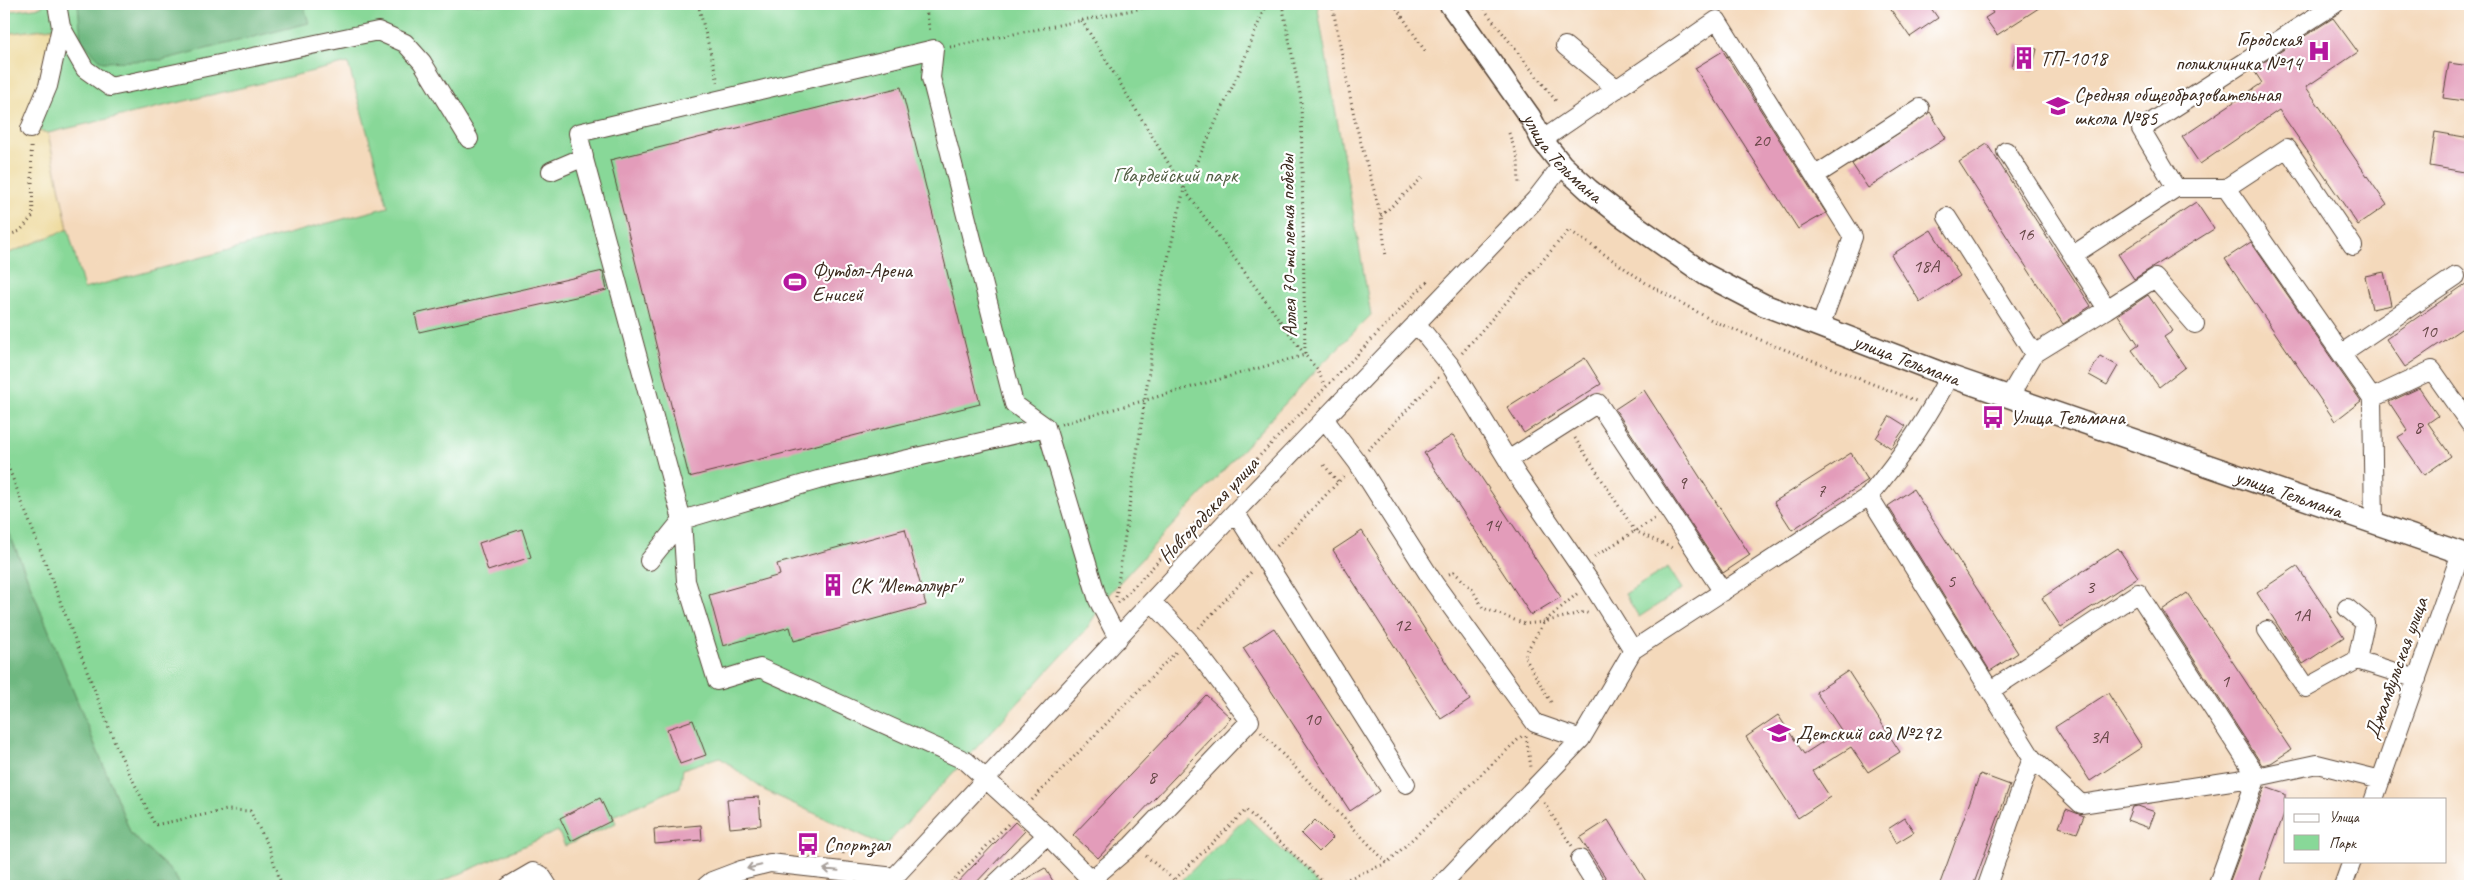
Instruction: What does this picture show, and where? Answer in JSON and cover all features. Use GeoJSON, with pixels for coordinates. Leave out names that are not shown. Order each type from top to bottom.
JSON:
{"type":"FeatureCollection","features":[{"type":"Feature","properties":{"kind":"main road","name":"улица Тельмана"},"geometry":{"type":"LineString","coordinates":[[1450,4],[1530,118],[1542,140],[1562,165],[1589,190],[1622,216],[1706,275],[1764,305],[1949,376],[2466,555]]}},
{"type":"Feature","properties":{"kind":"street"},"geometry":{"type":"LineString","coordinates":[[30,128],[48,86],[60,26],[57,4]]}},
{"type":"Feature","properties":{"kind":"street"},"geometry":{"type":"LineString","coordinates":[[2176,188],[2141,129],[2335,4]]}},
{"type":"Feature","properties":{"kind":"street"},"geometry":{"type":"LineString","coordinates":[[1542,140],[1717,20],[1853,237],[1820,327]]}},
{"type":"Feature","properties":{"kind":"street"},"geometry":{"type":"LineString","coordinates":[[60,26],[85,69],[110,87],[378,31],[405,43],[422,62],[469,139]]}},
{"type":"Feature","properties":{"kind":"street"},"geometry":{"type":"LineString","coordinates":[[1565,46],[1617,89]]}},
{"type":"Feature","properties":{"kind":"street"},"geometry":{"type":"LineString","coordinates":[[1118,639],[1098,600],[1046,427],[1014,404],[931,78],[934,49],[722,97],[578,133],[682,520],[686,580],[718,681],[760,668],[966,761],[988,779],[1095,883],[1250,721],[1188,640],[1153,603]]}},
{"type":"Feature","properties":{"kind":"street"},"geometry":{"type":"LineString","coordinates":[[1816,176],[1920,108]]}},
{"type":"Feature","properties":{"kind":"street"},"geometry":{"type":"LineString","coordinates":[[2073,255],[2176,188],[2226,188],[2287,148],[2353,246]]}},
{"type":"Feature","properties":{"kind":"street"},"geometry":{"type":"LineString","coordinates":[[2006,151],[2107,309]]}},
{"type":"Feature","properties":{"kind":"street"},"geometry":{"type":"LineString","coordinates":[[551,171],[584,157]]}},
{"type":"Feature","properties":{"kind":"street","name":"Новгородская улица"},"geometry":{"type":"LineString","coordinates":[[891,882],[1153,603],[1235,512],[1535,200],[1562,165]]}},
{"type":"Feature","properties":{"kind":"street"},"geometry":{"type":"LineString","coordinates":[[2226,188],[2372,398],[2374,522]]}},
{"type":"Feature","properties":{"kind":"street"},"geometry":{"type":"LineString","coordinates":[[1947,217],[2034,354]]}},
{"type":"Feature","properties":{"kind":"street"},"geometry":{"type":"LineString","coordinates":[[2342,353],[2456,276]]}},
{"type":"Feature","properties":{"kind":"street"},"geometry":{"type":"LineString","coordinates":[[2009,397],[2034,354],[2155,278],[2195,324]]}},
{"type":"Feature","properties":{"kind":"street"},"geometry":{"type":"LineString","coordinates":[[1416,323],[1450,365],[1508,460],[1591,583],[1633,650]]}},
{"type":"Feature","properties":{"kind":"street"},"geometry":{"type":"LineString","coordinates":[[2372,398],[2432,370],[2470,424]]}},
{"type":"Feature","properties":{"kind":"street"},"geometry":{"type":"LineString","coordinates":[[1440,886],[1581,740],[1633,650],[1869,496],[1894,466],[1933,408],[1949,376]]}},
{"type":"Feature","properties":{"kind":"street"},"geometry":{"type":"LineString","coordinates":[[1508,460],[1598,403],[1723,592]]}},
{"type":"Feature","properties":{"kind":"street"},"geometry":{"type":"LineString","coordinates":[[1325,420],[1357,462],[1434,583],[1535,723],[1581,740]]}},
{"type":"Feature","properties":{"kind":"street"},"geometry":{"type":"LineString","coordinates":[[649,561],[682,520],[818,480],[1046,427]]}},
{"type":"Feature","properties":{"kind":"street"},"geometry":{"type":"LineString","coordinates":[[1869,496],[2032,758],[2081,804],[2257,777],[2317,764],[2381,780]]}},
{"type":"Feature","properties":{"kind":"street"},"geometry":{"type":"LineString","coordinates":[[1235,512],[1406,784]]}},
{"type":"Feature","properties":{"kind":"street","name":"Джамбульская улица"},"geometry":{"type":"LineString","coordinates":[[2374,798],[2417,679],[2466,555]]}},
{"type":"Feature","properties":{"kind":"street"},"geometry":{"type":"LineString","coordinates":[[1991,690],[2138,593],[2257,777]]}},
{"type":"Feature","properties":{"kind":"street"},"geometry":{"type":"LineString","coordinates":[[2347,608],[2364,623],[2357,660]]}},
{"type":"Feature","properties":{"kind":"street"},"geometry":{"type":"LineString","coordinates":[[2268,630],[2306,688],[2357,660],[2417,679]]}},
{"type":"Feature","properties":{"kind":"street"},"geometry":{"type":"LineString","coordinates":[[1987,886],[2032,758]]}},
{"type":"Feature","properties":{"kind":"street"},"geometry":{"type":"LineString","coordinates":[[2217,886],[2257,777]]}},
{"type":"Feature","properties":{"kind":"street"},"geometry":{"type":"LineString","coordinates":[[993,886],[1009,880],[1046,835]]}},
{"type":"Feature","properties":{"kind":"street"},"geometry":{"type":"LineString","coordinates":[[1580,859],[1596,886]]}},
{"type":"Feature","properties":{"kind":"street"},"geometry":{"type":"LineString","coordinates":[[2343,886],[2352,862]]}},
{"type":"Feature","properties":{"kind":"street"},"geometry":{"type":"LineString","coordinates":[[706,886],[712,881],[741,870],[770,863],[891,882]]}},
{"type":"Feature","properties":{"kind":"street"},"geometry":{"type":"LineString","coordinates":[[509,886],[533,872],[540,875],[548,886]]}},
{"type":"Feature","properties":{"kind":"path"},"geometry":{"type":"LineString","coordinates":[[698,4],[722,97]]}},
{"type":"Feature","properties":{"kind":"path"},"geometry":{"type":"LineString","coordinates":[[925,4],[934,49],[1162,4]]}},
{"type":"Feature","properties":{"kind":"path"},"geometry":{"type":"LineString","coordinates":[[1266,4],[1233,85],[1184,189],[1160,289],[1115,606],[1428,281]]}},
{"type":"Feature","properties":{"kind":"path","name":"Аллея 70-ти летия победы"},"geometry":{"type":"LineString","coordinates":[[1282,4],[1301,99],[1305,355],[1317,369],[1325,386]]}},
{"type":"Feature","properties":{"kind":"path"},"geometry":{"type":"LineString","coordinates":[[1332,4],[1355,121],[1381,216],[1386,257]]}},
{"type":"Feature","properties":{"kind":"path"},"geometry":{"type":"LineString","coordinates":[[1394,4],[1427,54]]}},
{"type":"Feature","properties":{"kind":"path"},"geometry":{"type":"LineString","coordinates":[[1484,4],[1487,12],[1556,101]]}},
{"type":"Feature","properties":{"kind":"path"},"geometry":{"type":"LineString","coordinates":[[1046,427],[1305,355],[1184,189],[1081,19]]}},
{"type":"Feature","properties":{"kind":"path"},"geometry":{"type":"LineString","coordinates":[[4,237],[20,231],[32,216],[30,128]]}},
{"type":"Feature","properties":{"kind":"path"},"geometry":{"type":"LineString","coordinates":[[1509,132],[1518,159],[1518,185]]}},
{"type":"Feature","properties":{"kind":"path"},"geometry":{"type":"LineString","coordinates":[[1381,216],[1422,178]]}},
{"type":"Feature","properties":{"kind":"path"},"geometry":{"type":"LineString","coordinates":[[1570,230],[1646,283],[1715,322],[1933,408]]}},
{"type":"Feature","properties":{"kind":"path"},"geometry":{"type":"LineString","coordinates":[[1575,438],[1635,531],[1704,564]]}},
{"type":"Feature","properties":{"kind":"path"},"geometry":{"type":"LineString","coordinates":[[4,456],[118,748],[155,824],[227,810],[250,811],[268,846],[282,886]]}},
{"type":"Feature","properties":{"kind":"path"},"geometry":{"type":"LineString","coordinates":[[1324,465],[1338,482]]}},
{"type":"Feature","properties":{"kind":"path"},"geometry":{"type":"LineString","coordinates":[[1579,566],[1668,510]]}},
{"type":"Feature","properties":{"kind":"path"},"geometry":{"type":"LineString","coordinates":[[1434,583],[1454,572],[1472,589],[1483,608],[1525,624],[1544,622],[1584,612],[1614,620]]}},
{"type":"Feature","properties":{"kind":"path"},"geometry":{"type":"LineString","coordinates":[[1551,702],[1524,656],[1544,622],[1591,583]]}},
{"type":"Feature","properties":{"kind":"path"},"geometry":{"type":"LineString","coordinates":[[1250,721],[1387,862]]}},
{"type":"Feature","properties":{"kind":"path"},"geometry":{"type":"LineString","coordinates":[[1168,886],[1246,810],[1329,886],[1387,862],[1525,733]]}},
{"type":"Feature","properties":{"kind":"path"},"geometry":{"type":"LineString","coordinates":[[1132,845],[1182,886]]}},
{"type":"Feature","properties":{"kind":"green space","name":"Гвардейский парк"},"geometry":{"type":"Polygon","coordinates":[[[42,4],[1317,4],[1371,315],[1317,369],[1109,594],[1085,631],[885,846],[764,790],[719,757],[683,769],[680,787],[613,816],[616,823],[565,846],[558,831],[432,886],[181,886],[173,873],[131,834],[4,520],[4,255],[68,229],[84,289],[388,207],[348,63],[48,133],[30,129],[60,27],[4,34],[4,12],[42,7],[42,4]]]}},
{"type":"Feature","properties":{"kind":"green space"},"geometry":{"type":"Polygon","coordinates":[[[78,4],[303,4],[309,23],[162,60],[102,62],[81,40],[78,4]]]}},
{"type":"Feature","properties":{"kind":"green space"},"geometry":{"type":"Polygon","coordinates":[[[4,520],[131,834],[173,873],[181,886],[4,886],[4,520]]]}},
{"type":"Feature","properties":{"kind":"green space"},"geometry":{"type":"Polygon","coordinates":[[[1668,567],[1682,589],[1639,617],[1625,594],[1668,567]]]}},
{"type":"Feature","properties":{"kind":"green space"},"geometry":{"type":"Polygon","coordinates":[[[1247,817],[1320,886],[1176,886],[1247,817]]]}},
{"type":"Feature","properties":{"kind":"sand"},"geometry":{"type":"Polygon","coordinates":[[[61,27],[31,129],[48,133],[68,229],[4,255],[4,34],[61,27]]]}},
{"type":"Feature","properties":{"kind":"building"},"geometry":{"type":"Polygon","coordinates":[[[1887,4],[1928,4],[1938,18],[1910,37],[1887,4]]]}},
{"type":"Feature","properties":{"kind":"building"},"geometry":{"type":"Polygon","coordinates":[[[1987,4],[2045,4],[1997,35],[1985,18],[1993,13],[1987,4]]]}},
{"type":"Feature","properties":{"kind":"building"},"geometry":{"type":"Polygon","coordinates":[[[2333,18],[2358,52],[2306,87],[2387,205],[2358,225],[2279,110],[2200,164],[2182,137],[2262,83],[2253,69],[2333,18]]]}},
{"type":"Feature","properties":{"kind":"building","name":"ТП-1018"},"geometry":{"type":"Polygon","coordinates":[[[2017,44],[2037,49],[2032,71],[2012,67],[2017,44]]]}},
{"type":"Feature","properties":{"kind":"building"},"geometry":{"type":"Polygon","coordinates":[[[1723,51],[1826,213],[1798,229],[1695,68],[1723,51]]]}},
{"type":"Feature","properties":{"kind":"building"},"geometry":{"type":"Polygon","coordinates":[[[2449,63],[2470,66],[2470,102],[2443,98],[2449,63]]]}},
{"type":"Feature","properties":{"kind":"building","name":"Футбол-Арена Енисей"},"geometry":{"type":"Polygon","coordinates":[[[901,87],[980,404],[689,477],[610,160],[901,87]]]}},
{"type":"Feature","properties":{"kind":"building"},"geometry":{"type":"Polygon","coordinates":[[[1930,112],[1946,138],[1868,188],[1852,164],[1930,112]]]}},
{"type":"Feature","properties":{"kind":"building"},"geometry":{"type":"Polygon","coordinates":[[[2435,132],[2470,138],[2470,173],[2430,166],[2435,132]]]}},
{"type":"Feature","properties":{"kind":"building"},"geometry":{"type":"Polygon","coordinates":[[[1987,144],[2091,306],[2063,324],[1959,162],[1987,144]]]}},
{"type":"Feature","properties":{"kind":"building"},"geometry":{"type":"Polygon","coordinates":[[[2196,202],[2214,229],[2134,279],[2118,254],[2196,202]]]}},
{"type":"Feature","properties":{"kind":"building"},"geometry":{"type":"Polygon","coordinates":[[[1931,230],[1960,276],[1920,302],[1891,255],[1931,230]]]}},
{"type":"Feature","properties":{"kind":"building"},"geometry":{"type":"Polygon","coordinates":[[[2251,242],[2361,401],[2335,421],[2225,259],[2251,242]]]}},
{"type":"Feature","properties":{"kind":"building"},"geometry":{"type":"Polygon","coordinates":[[[603,271],[607,290],[419,332],[415,314],[603,271]]]}},
{"type":"Feature","properties":{"kind":"building"},"geometry":{"type":"Polygon","coordinates":[[[2384,272],[2391,305],[2372,309],[2365,276],[2384,272]]]}},
{"type":"Feature","properties":{"kind":"building"},"geometry":{"type":"Polygon","coordinates":[[[2470,281],[2470,323],[2405,367],[2386,339],[2470,281]]]}},
{"type":"Feature","properties":{"kind":"building"},"geometry":{"type":"Polygon","coordinates":[[[2148,295],[2173,331],[2164,337],[2185,367],[2159,387],[2132,350],[2139,345],[2118,315],[2148,295]]]}},
{"type":"Feature","properties":{"kind":"building"},"geometry":{"type":"Polygon","coordinates":[[[2100,356],[2118,366],[2107,385],[2089,375],[2100,356]]]}},
{"type":"Feature","properties":{"kind":"building"},"geometry":{"type":"Polygon","coordinates":[[[1585,358],[1601,384],[1524,433],[1507,407],[1585,358]]]}},
{"type":"Feature","properties":{"kind":"building"},"geometry":{"type":"Polygon","coordinates":[[[2419,388],[2438,416],[2428,423],[2451,456],[2424,475],[2398,437],[2408,431],[2389,402],[2419,388]]]}},
{"type":"Feature","properties":{"kind":"building"},"geometry":{"type":"Polygon","coordinates":[[[1644,390],[1750,555],[1723,573],[1615,409],[1644,390]]]}},
{"type":"Feature","properties":{"kind":"building"},"geometry":{"type":"Polygon","coordinates":[[[1890,416],[1906,426],[1891,448],[1876,438],[1890,416]]]}},
{"type":"Feature","properties":{"kind":"building"},"geometry":{"type":"Polygon","coordinates":[[[1453,435],[1561,597],[1531,615],[1424,453],[1453,435]]]}},
{"type":"Feature","properties":{"kind":"building"},"geometry":{"type":"Polygon","coordinates":[[[1851,453],[1868,480],[1792,530],[1774,502],[1851,453]]]}},
{"type":"Feature","properties":{"kind":"building"},"geometry":{"type":"Polygon","coordinates":[[[1913,489],[2018,653],[1990,671],[1888,506],[1913,489]]]}},
{"type":"Feature","properties":{"kind":"building"},"geometry":{"type":"Polygon","coordinates":[[[522,529],[531,557],[488,571],[479,543],[522,529]]]}},
{"type":"Feature","properties":{"kind":"building","name":"СК \"Металлург\""},"geometry":{"type":"Polygon","coordinates":[[[905,529],[926,605],[794,641],[790,627],[723,646],[709,595],[780,575],[777,564],[905,529]]]}},
{"type":"Feature","properties":{"kind":"building"},"geometry":{"type":"Polygon","coordinates":[[[1362,531],[1470,700],[1441,719],[1333,550],[1362,531]]]}},
{"type":"Feature","properties":{"kind":"building"},"geometry":{"type":"Polygon","coordinates":[[[2118,548],[2138,577],[2061,627],[2042,598],[2118,548]]]}},
{"type":"Feature","properties":{"kind":"building"},"geometry":{"type":"Polygon","coordinates":[[[2297,566],[2344,637],[2303,664],[2257,593],[2297,566]]]}},
{"type":"Feature","properties":{"kind":"building"},"geometry":{"type":"Polygon","coordinates":[[[2187,593],[2291,750],[2271,763],[2262,765],[2162,610],[2187,593]]]}},
{"type":"Feature","properties":{"kind":"building"},"geometry":{"type":"Polygon","coordinates":[[[1274,628],[1380,791],[1350,811],[1243,648],[1274,628]]]}},
{"type":"Feature","properties":{"kind":"building"},"geometry":{"type":"Polygon","coordinates":[[[1848,671],[1900,752],[1868,772],[1851,747],[1813,771],[1830,797],[1798,818],[1746,737],[1778,715],[1804,754],[1841,730],[1816,692],[1848,671]]]}},
{"type":"Feature","properties":{"kind":"building"},"geometry":{"type":"Polygon","coordinates":[[[2108,693],[2142,747],[2090,781],[2055,727],[2108,693]]]}},
{"type":"Feature","properties":{"kind":"building"},"geometry":{"type":"Polygon","coordinates":[[[1206,695],[1231,718],[1098,858],[1073,835],[1206,695]]]}},
{"type":"Feature","properties":{"kind":"building"},"geometry":{"type":"Polygon","coordinates":[[[693,720],[706,755],[680,764],[667,729],[693,720]]]}},
{"type":"Feature","properties":{"kind":"building"},"geometry":{"type":"Polygon","coordinates":[[[1980,774],[2010,785],[1973,886],[1939,886],[1980,774]]]}},
{"type":"Feature","properties":{"kind":"building"},"geometry":{"type":"Polygon","coordinates":[[[2265,787],[2285,794],[2284,814],[2258,886],[2228,886],[2265,787]]]}},
{"type":"Feature","properties":{"kind":"building"},"geometry":{"type":"Polygon","coordinates":[[[759,797],[761,825],[730,828],[727,799],[759,797]]]}},
{"type":"Feature","properties":{"kind":"building"},"geometry":{"type":"Polygon","coordinates":[[[600,798],[611,821],[571,841],[560,818],[600,798]]]}},
{"type":"Feature","properties":{"kind":"building"},"geometry":{"type":"Polygon","coordinates":[[[2138,806],[2155,812],[2149,828],[2127,820],[2132,807],[2138,806]]]}},
{"type":"Feature","properties":{"kind":"building"},"geometry":{"type":"Polygon","coordinates":[[[2066,809],[2084,816],[2077,833],[2059,827],[2066,809]]]}},
{"type":"Feature","properties":{"kind":"building"},"geometry":{"type":"Polygon","coordinates":[[[1905,818],[1914,832],[1896,843],[1888,829],[1905,818]]]}},
{"type":"Feature","properties":{"kind":"building"},"geometry":{"type":"Polygon","coordinates":[[[1315,820],[1333,838],[1319,852],[1301,834],[1315,820]]]}},
{"type":"Feature","properties":{"kind":"building"},"geometry":{"type":"Polygon","coordinates":[[[1608,820],[1649,886],[1611,886],[1580,838],[1608,820]]]}},
{"type":"Feature","properties":{"kind":"building"},"geometry":{"type":"Polygon","coordinates":[[[1015,822],[1025,831],[973,886],[954,886],[1015,822]]]}},
{"type":"Feature","properties":{"kind":"building"},"geometry":{"type":"Polygon","coordinates":[[[701,825],[702,840],[655,844],[654,829],[701,825]]]}},
{"type":"Feature","properties":{"kind":"building"},"geometry":{"type":"Polygon","coordinates":[[[1045,868],[1056,886],[1014,886],[1045,868]]]}},
{"type":"Feature","properties":{"kind":"place","name":"Городская поликлиника №14"},"geometry":{"type":"Point","coordinates":[2319,51]}},
{"type":"Feature","properties":{"kind":"place","name":"ТП-1018"},"geometry":{"type":"Point","coordinates":[2024,58]}},
{"type":"Feature","properties":{"kind":"place","name":"Средняя общеобразовательная школа №85"},"geometry":{"type":"Point","coordinates":[2058,106]}},
{"type":"Feature","properties":{"kind":"place","name":"Футбол-Арена Енисей"},"geometry":{"type":"Point","coordinates":[795,282]}},
{"type":"Feature","properties":{"kind":"place","name":"Улица Тельмана"},"geometry":{"type":"Point","coordinates":[1993,417]}},
{"type":"Feature","properties":{"kind":"place","name":"СК \"Металлург\""},"geometry":{"type":"Point","coordinates":[833,585]}},
{"type":"Feature","properties":{"kind":"place","name":"Детский сад №292"},"geometry":{"type":"Point","coordinates":[1779,733]}},
{"type":"Feature","properties":{"kind":"place","name":"Спортзал"},"geometry":{"type":"Point","coordinates":[808,844]}}]}
